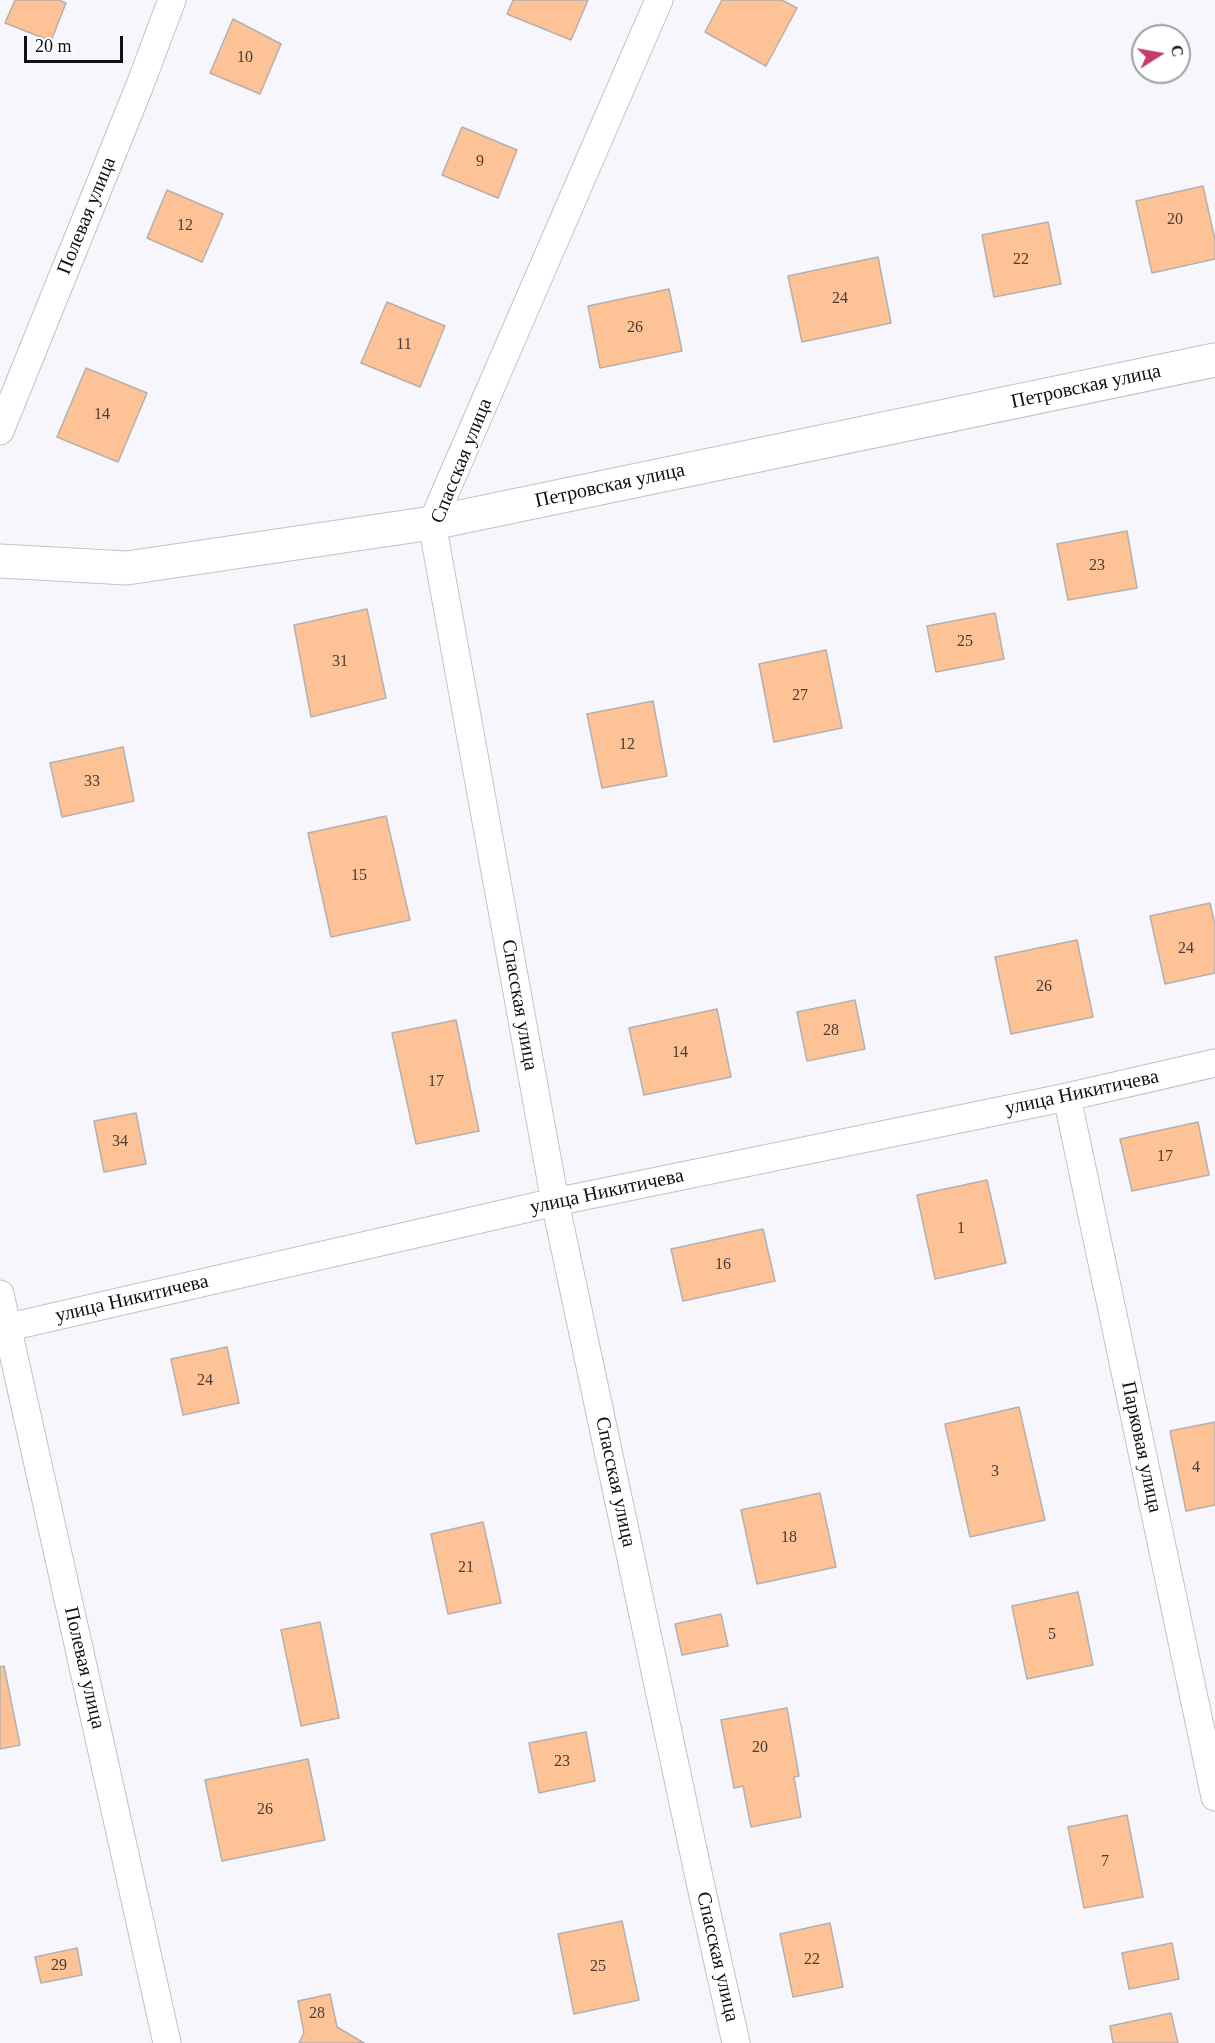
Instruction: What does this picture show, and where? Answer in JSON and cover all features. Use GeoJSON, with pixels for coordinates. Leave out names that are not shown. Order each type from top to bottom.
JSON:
{"type":"FeatureCollection","features":[{"type":"Feature","properties":{"kind":"street","name":"Полевая улица"},"geometry":{"type":"LineString","coordinates":[[0,431],[172,0]]}},
{"type":"Feature","properties":{"kind":"street","name":"Спасская улица"},"geometry":{"type":"LineString","coordinates":[[658,0],[432,523],[555,1202],[736,2043]]}},
{"type":"Feature","properties":{"kind":"street","name":"Петровская улица"},"geometry":{"type":"LineString","coordinates":[[0,561],[127,568],[432,523],[1215,360]]}},
{"type":"Feature","properties":{"kind":"street","name":"улица Никитичева"},"geometry":{"type":"LineString","coordinates":[[4,1328],[555,1202],[1068,1097],[1215,1063]]}},
{"type":"Feature","properties":{"kind":"street","name":"Парковая улица"},"geometry":{"type":"LineString","coordinates":[[1068,1097],[1215,1797]]}},
{"type":"Feature","properties":{"kind":"street","name":"Полевая улица"},"geometry":{"type":"LineString","coordinates":[[0,1294],[4,1328],[167,2043]]}},
{"type":"Feature","properties":{"kind":"building"},"geometry":{"type":"Polygon","coordinates":[[[15,0],[59,0],[66,3],[51,41],[5,23],[15,0]]]}},
{"type":"Feature","properties":{"kind":"building"},"geometry":{"type":"Polygon","coordinates":[[[513,0],[588,0],[571,40],[507,14],[513,0]]]}},
{"type":"Feature","properties":{"kind":"building"},"geometry":{"type":"Polygon","coordinates":[[[722,0],[782,0],[797,8],[766,66],[705,32],[722,0]]]}},
{"type":"Feature","properties":{"kind":"building"},"geometry":{"type":"Polygon","coordinates":[[[233,19],[281,44],[260,94],[210,73],[233,19]]]}},
{"type":"Feature","properties":{"kind":"building"},"geometry":{"type":"Polygon","coordinates":[[[462,127],[517,150],[498,198],[442,175],[462,127]]]}},
{"type":"Feature","properties":{"kind":"building"},"geometry":{"type":"Polygon","coordinates":[[[1203,186],[1215,240],[1215,259],[1152,273],[1136,201],[1203,186]]]}},
{"type":"Feature","properties":{"kind":"building"},"geometry":{"type":"Polygon","coordinates":[[[167,190],[223,214],[202,262],[147,238],[167,190]]]}},
{"type":"Feature","properties":{"kind":"building"},"geometry":{"type":"Polygon","coordinates":[[[1048,222],[1061,284],[994,297],[982,235],[1048,222]]]}},
{"type":"Feature","properties":{"kind":"building"},"geometry":{"type":"Polygon","coordinates":[[[878,257],[891,323],[802,342],[788,276],[878,257]]]}},
{"type":"Feature","properties":{"kind":"building"},"geometry":{"type":"Polygon","coordinates":[[[669,289],[682,351],[600,368],[588,306],[669,289]]]}},
{"type":"Feature","properties":{"kind":"building"},"geometry":{"type":"Polygon","coordinates":[[[387,302],[445,326],[420,387],[361,363],[387,302]]]}},
{"type":"Feature","properties":{"kind":"building"},"geometry":{"type":"Polygon","coordinates":[[[86,368],[147,393],[118,462],[57,437],[86,368]]]}},
{"type":"Feature","properties":{"kind":"building"},"geometry":{"type":"Polygon","coordinates":[[[1127,531],[1137,588],[1068,600],[1057,544],[1127,531]]]}},
{"type":"Feature","properties":{"kind":"building"},"geometry":{"type":"Polygon","coordinates":[[[367,609],[386,698],[311,717],[294,625],[367,609]]]}},
{"type":"Feature","properties":{"kind":"building"},"geometry":{"type":"Polygon","coordinates":[[[995,613],[1004,659],[936,672],[927,626],[995,613]]]}},
{"type":"Feature","properties":{"kind":"building"},"geometry":{"type":"Polygon","coordinates":[[[826,650],[842,728],[774,742],[759,664],[826,650]]]}},
{"type":"Feature","properties":{"kind":"building"},"geometry":{"type":"Polygon","coordinates":[[[653,701],[667,776],[602,788],[587,714],[653,701]]]}},
{"type":"Feature","properties":{"kind":"building"},"geometry":{"type":"Polygon","coordinates":[[[123,747],[134,801],[62,817],[50,763],[123,747]]]}},
{"type":"Feature","properties":{"kind":"building"},"geometry":{"type":"Polygon","coordinates":[[[386,816],[410,920],[331,937],[308,833],[386,816]]]}},
{"type":"Feature","properties":{"kind":"building"},"geometry":{"type":"Polygon","coordinates":[[[1210,903],[1215,925],[1215,973],[1165,984],[1150,916],[1210,903]]]}},
{"type":"Feature","properties":{"kind":"building"},"geometry":{"type":"Polygon","coordinates":[[[1077,940],[1093,1017],[1011,1034],[995,957],[1077,940]]]}},
{"type":"Feature","properties":{"kind":"building"},"geometry":{"type":"Polygon","coordinates":[[[855,1000],[865,1049],[807,1061],[797,1012],[855,1000]]]}},
{"type":"Feature","properties":{"kind":"building"},"geometry":{"type":"Polygon","coordinates":[[[717,1009],[731,1077],[644,1095],[629,1028],[717,1009]]]}},
{"type":"Feature","properties":{"kind":"building"},"geometry":{"type":"Polygon","coordinates":[[[456,1020],[479,1131],[416,1144],[392,1033],[456,1020]]]}},
{"type":"Feature","properties":{"kind":"building"},"geometry":{"type":"Polygon","coordinates":[[[136,1113],[146,1164],[104,1172],[94,1121],[136,1113]]]}},
{"type":"Feature","properties":{"kind":"building"},"geometry":{"type":"Polygon","coordinates":[[[1198,1122],[1209,1175],[1132,1191],[1120,1139],[1198,1122]]]}},
{"type":"Feature","properties":{"kind":"building"},"geometry":{"type":"Polygon","coordinates":[[[987,1180],[1006,1263],[935,1279],[917,1195],[987,1180]]]}},
{"type":"Feature","properties":{"kind":"building"},"geometry":{"type":"Polygon","coordinates":[[[763,1229],[775,1281],[683,1301],[671,1249],[763,1229]]]}},
{"type":"Feature","properties":{"kind":"building"},"geometry":{"type":"Polygon","coordinates":[[[227,1347],[239,1403],[183,1415],[171,1359],[227,1347]]]}},
{"type":"Feature","properties":{"kind":"building"},"geometry":{"type":"Polygon","coordinates":[[[1019,1407],[1045,1520],[970,1537],[945,1424],[1019,1407]]]}},
{"type":"Feature","properties":{"kind":"building"},"geometry":{"type":"Polygon","coordinates":[[[1215,1422],[1215,1505],[1186,1511],[1170,1431],[1215,1422]]]}},
{"type":"Feature","properties":{"kind":"building"},"geometry":{"type":"Polygon","coordinates":[[[820,1493],[836,1567],[757,1584],[741,1510],[820,1493]]]}},
{"type":"Feature","properties":{"kind":"building"},"geometry":{"type":"Polygon","coordinates":[[[483,1522],[501,1603],[448,1614],[431,1534],[483,1522]]]}},
{"type":"Feature","properties":{"kind":"building"},"geometry":{"type":"Polygon","coordinates":[[[1078,1592],[1093,1665],[1027,1679],[1012,1606],[1078,1592]]]}},
{"type":"Feature","properties":{"kind":"building"},"geometry":{"type":"Polygon","coordinates":[[[721,1614],[728,1646],[682,1655],[675,1624],[721,1614]]]}},
{"type":"Feature","properties":{"kind":"building"},"geometry":{"type":"Polygon","coordinates":[[[320,1622],[339,1718],[301,1726],[281,1630],[320,1622]]]}},
{"type":"Feature","properties":{"kind":"building"},"geometry":{"type":"Polygon","coordinates":[[[4,1666],[20,1745],[0,1749],[0,1667],[4,1666]]]}},
{"type":"Feature","properties":{"kind":"building"},"geometry":{"type":"Polygon","coordinates":[[[787,1708],[799,1776],[794,1777],[801,1817],[751,1827],[743,1786],[734,1788],[721,1720],[787,1708]]]}},
{"type":"Feature","properties":{"kind":"building"},"geometry":{"type":"Polygon","coordinates":[[[586,1732],[595,1781],[539,1793],[529,1743],[586,1732]]]}},
{"type":"Feature","properties":{"kind":"building"},"geometry":{"type":"Polygon","coordinates":[[[308,1759],[325,1840],[222,1861],[205,1780],[308,1759]]]}},
{"type":"Feature","properties":{"kind":"building"},"geometry":{"type":"Polygon","coordinates":[[[1127,1815],[1143,1897],[1084,1908],[1068,1827],[1127,1815]]]}},
{"type":"Feature","properties":{"kind":"building"},"geometry":{"type":"Polygon","coordinates":[[[622,1921],[639,2000],[574,2014],[558,1934],[622,1921]]]}},
{"type":"Feature","properties":{"kind":"building"},"geometry":{"type":"Polygon","coordinates":[[[830,1923],[843,1987],[793,1997],[780,1934],[830,1923]]]}},
{"type":"Feature","properties":{"kind":"building"},"geometry":{"type":"Polygon","coordinates":[[[1172,1943],[1179,1979],[1129,1989],[1122,1953],[1172,1943]]]}},
{"type":"Feature","properties":{"kind":"building"},"geometry":{"type":"Polygon","coordinates":[[[77,1948],[82,1975],[41,1983],[35,1957],[77,1948]]]}},
{"type":"Feature","properties":{"kind":"building"},"geometry":{"type":"Polygon","coordinates":[[[330,1994],[337,2027],[364,2043],[299,2043],[304,2033],[298,2001],[330,1994]]]}},
{"type":"Feature","properties":{"kind":"building"},"geometry":{"type":"Polygon","coordinates":[[[1171,2013],[1178,2043],[1113,2043],[1110,2026],[1171,2013]]]}}]}
